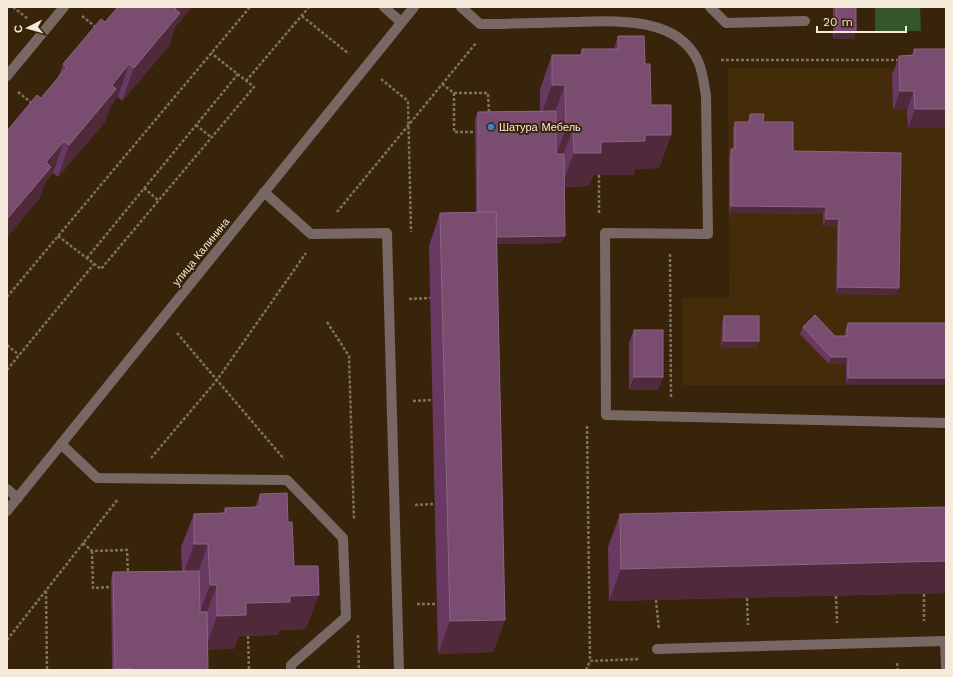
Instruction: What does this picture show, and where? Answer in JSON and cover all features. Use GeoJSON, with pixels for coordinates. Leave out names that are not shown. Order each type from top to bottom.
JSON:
{"type":"FeatureCollection","features":[{"type":"Feature","properties":{"kind":"street"},"geometry":{"type":"LineString","coordinates":[[7,76],[64,7]]}},
{"type":"Feature","properties":{"kind":"street"},"geometry":{"type":"LineString","coordinates":[[384,7],[401,22]]}},
{"type":"Feature","properties":{"kind":"street","name":"улица Калинина"},"geometry":{"type":"LineString","coordinates":[[7,511],[414,7]]}},
{"type":"Feature","properties":{"kind":"street"},"geometry":{"type":"LineString","coordinates":[[460,7],[480,24],[618,21],[643,23],[663,30],[680,40],[690,49],[698,60],[704,78],[706,96],[708,234],[605,233],[606,415],[946,424]]}},
{"type":"Feature","properties":{"kind":"street"},"geometry":{"type":"LineString","coordinates":[[710,7],[726,22],[805,21]]}},
{"type":"Feature","properties":{"kind":"street"},"geometry":{"type":"LineString","coordinates":[[264,192],[311,234],[387,233],[398,670]]}},
{"type":"Feature","properties":{"kind":"street"},"geometry":{"type":"LineString","coordinates":[[61,444],[97,478],[287,480],[343,538],[346,617],[291,665],[292,670]]}},
{"type":"Feature","properties":{"kind":"street"},"geometry":{"type":"LineString","coordinates":[[7,489],[18,498]]}},
{"type":"Feature","properties":{"kind":"street"},"geometry":{"type":"LineString","coordinates":[[659,649],[946,641],[946,667]]}},
{"type":"Feature","properties":{"kind":"path"},"geometry":{"type":"LineString","coordinates":[[7,297],[250,7]]}},
{"type":"Feature","properties":{"kind":"path"},"geometry":{"type":"LineString","coordinates":[[246,81],[309,7]]}},
{"type":"Feature","properties":{"kind":"path"},"geometry":{"type":"LineString","coordinates":[[77,12],[102,32]]}},
{"type":"Feature","properties":{"kind":"path"},"geometry":{"type":"LineString","coordinates":[[302,16],[408,101],[411,232]]}},
{"type":"Feature","properties":{"kind":"path"},"geometry":{"type":"LineString","coordinates":[[7,640],[134,478],[217,380],[320,234],[492,24]]}},
{"type":"Feature","properties":{"kind":"path"},"geometry":{"type":"LineString","coordinates":[[58,236],[101,269],[254,87],[212,53]]}},
{"type":"Feature","properties":{"kind":"path"},"geometry":{"type":"LineString","coordinates":[[698,60],[907,60]]}},
{"type":"Feature","properties":{"kind":"path"},"geometry":{"type":"LineString","coordinates":[[86,258],[238,74]]}},
{"type":"Feature","properties":{"kind":"path"},"geometry":{"type":"LineString","coordinates":[[442,84],[454,93],[488,93],[489,118]]}},
{"type":"Feature","properties":{"kind":"path"},"geometry":{"type":"LineString","coordinates":[[13,88],[38,108]]}},
{"type":"Feature","properties":{"kind":"path"},"geometry":{"type":"LineString","coordinates":[[454,93],[454,132],[475,132]]}},
{"type":"Feature","properties":{"kind":"path"},"geometry":{"type":"LineString","coordinates":[[196,125],[211,137]]}},
{"type":"Feature","properties":{"kind":"path"},"geometry":{"type":"LineString","coordinates":[[599,175],[599,233],[605,233]]}},
{"type":"Feature","properties":{"kind":"path"},"geometry":{"type":"LineString","coordinates":[[144,188],[158,201]]}},
{"type":"Feature","properties":{"kind":"path"},"geometry":{"type":"LineString","coordinates":[[670,234],[671,400]]}},
{"type":"Feature","properties":{"kind":"path"},"geometry":{"type":"LineString","coordinates":[[7,370],[94,264]]}},
{"type":"Feature","properties":{"kind":"path"},"geometry":{"type":"LineString","coordinates":[[163,317],[287,462],[287,480]]}},
{"type":"Feature","properties":{"kind":"path"},"geometry":{"type":"LineString","coordinates":[[327,322],[349,356],[354,521]]}},
{"type":"Feature","properties":{"kind":"path"},"geometry":{"type":"LineString","coordinates":[[7,345],[19,355]]}},
{"type":"Feature","properties":{"kind":"path"},"geometry":{"type":"LineString","coordinates":[[586,670],[590,661],[587,424]]}},
{"type":"Feature","properties":{"kind":"path"},"geometry":{"type":"LineString","coordinates":[[84,543],[92,551],[93,588],[111,587]]}},
{"type":"Feature","properties":{"kind":"path"},"geometry":{"type":"LineString","coordinates":[[92,551],[127,550],[128,579]]}},
{"type":"Feature","properties":{"kind":"path"},"geometry":{"type":"LineString","coordinates":[[46,590],[47,670]]}},
{"type":"Feature","properties":{"kind":"path"},"geometry":{"type":"LineString","coordinates":[[924,594],[925,642]]}},
{"type":"Feature","properties":{"kind":"path"},"geometry":{"type":"LineString","coordinates":[[836,596],[838,644]]}},
{"type":"Feature","properties":{"kind":"path"},"geometry":{"type":"LineString","coordinates":[[747,598],[748,646]]}},
{"type":"Feature","properties":{"kind":"path"},"geometry":{"type":"LineString","coordinates":[[590,661],[646,659],[659,649],[656,600]]}},
{"type":"Feature","properties":{"kind":"path"},"geometry":{"type":"LineString","coordinates":[[358,631],[359,670]]}},
{"type":"Feature","properties":{"kind":"path"},"geometry":{"type":"LineString","coordinates":[[248,636],[249,670]]}},
{"type":"Feature","properties":{"kind":"shaded area"},"geometry":{"type":"Polygon","coordinates":[[[728,68],[946,68],[946,385],[682,385],[682,298],[729,298],[728,68]]]}},
{"type":"Feature","properties":{"kind":"green space"},"geometry":{"type":"Polygon","coordinates":[[[875,7],[920,7],[921,31],[875,32],[875,7]]]}},
{"type":"Feature","properties":{"kind":"building"},"geometry":{"type":"Polygon","coordinates":[[[118,7],[177,7],[175,9],[180,13],[134,68],[129,64],[112,85],[116,89],[69,145],[64,141],[46,162],[51,167],[7,219],[7,131],[37,95],[41,98],[67,67],[63,64],[101,19],[105,22],[118,7]]]}},
{"type":"Feature","properties":{"kind":"building"},"geometry":{"type":"Polygon","coordinates":[[[836,7],[856,7],[856,32],[836,32],[836,7]]]}},
{"type":"Feature","properties":{"kind":"building"},"geometry":{"type":"Polygon","coordinates":[[[618,36],[644,36],[645,64],[650,64],[651,105],[671,105],[671,135],[645,135],[645,141],[601,142],[601,153],[574,153],[573,128],[566,128],[565,85],[552,85],[552,55],[582,55],[582,49],[619,49],[618,36]]]}},
{"type":"Feature","properties":{"kind":"building"},"geometry":{"type":"Polygon","coordinates":[[[914,49],[946,49],[946,109],[915,109],[914,91],[900,91],[899,56],[914,55],[914,49]]]}},
{"type":"Feature","properties":{"kind":"building"},"geometry":{"type":"Polygon","coordinates":[[[556,111],[556,154],[564,154],[565,236],[497,237],[496,212],[478,212],[478,112],[556,111]]]}},
{"type":"Feature","properties":{"kind":"building"},"geometry":{"type":"Polygon","coordinates":[[[750,114],[764,114],[763,122],[793,122],[793,151],[901,153],[899,288],[838,287],[839,219],[826,219],[826,207],[731,206],[731,149],[735,149],[735,122],[750,122],[750,114]]]}},
{"type":"Feature","properties":{"kind":"building"},"geometry":{"type":"Polygon","coordinates":[[[496,212],[505,620],[450,621],[440,213],[496,212]]]}},
{"type":"Feature","properties":{"kind":"building"},"geometry":{"type":"Polygon","coordinates":[[[815,315],[835,336],[847,336],[848,323],[946,323],[946,378],[848,378],[848,357],[831,357],[803,327],[815,315]]]}},
{"type":"Feature","properties":{"kind":"building"},"geometry":{"type":"Polygon","coordinates":[[[724,316],[759,316],[759,341],[724,341],[724,316]]]}},
{"type":"Feature","properties":{"kind":"building"},"geometry":{"type":"Polygon","coordinates":[[[634,330],[663,330],[663,377],[634,377],[634,330]]]}},
{"type":"Feature","properties":{"kind":"building"},"geometry":{"type":"Polygon","coordinates":[[[287,493],[288,522],[292,522],[294,566],[318,566],[319,595],[290,596],[290,602],[246,603],[246,615],[217,616],[217,585],[210,585],[208,544],[194,544],[194,514],[226,513],[225,508],[260,507],[260,494],[287,493]]]}},
{"type":"Feature","properties":{"kind":"building"},"geometry":{"type":"Polygon","coordinates":[[[946,507],[946,561],[621,569],[620,514],[946,507]]]}},
{"type":"Feature","properties":{"kind":"building"},"geometry":{"type":"Polygon","coordinates":[[[199,571],[200,612],[207,612],[208,670],[115,669],[113,572],[199,571]]]}},
{"type":"Feature","properties":{"kind":"building"},"geometry":{"type":"Polygon","coordinates":[[[131,669],[131,670],[80,670],[131,669]]]}},
{"type":"Feature","properties":{"kind":"place","name":"Шатура Мебель"},"geometry":{"type":"Point","coordinates":[491,127]}}]}
